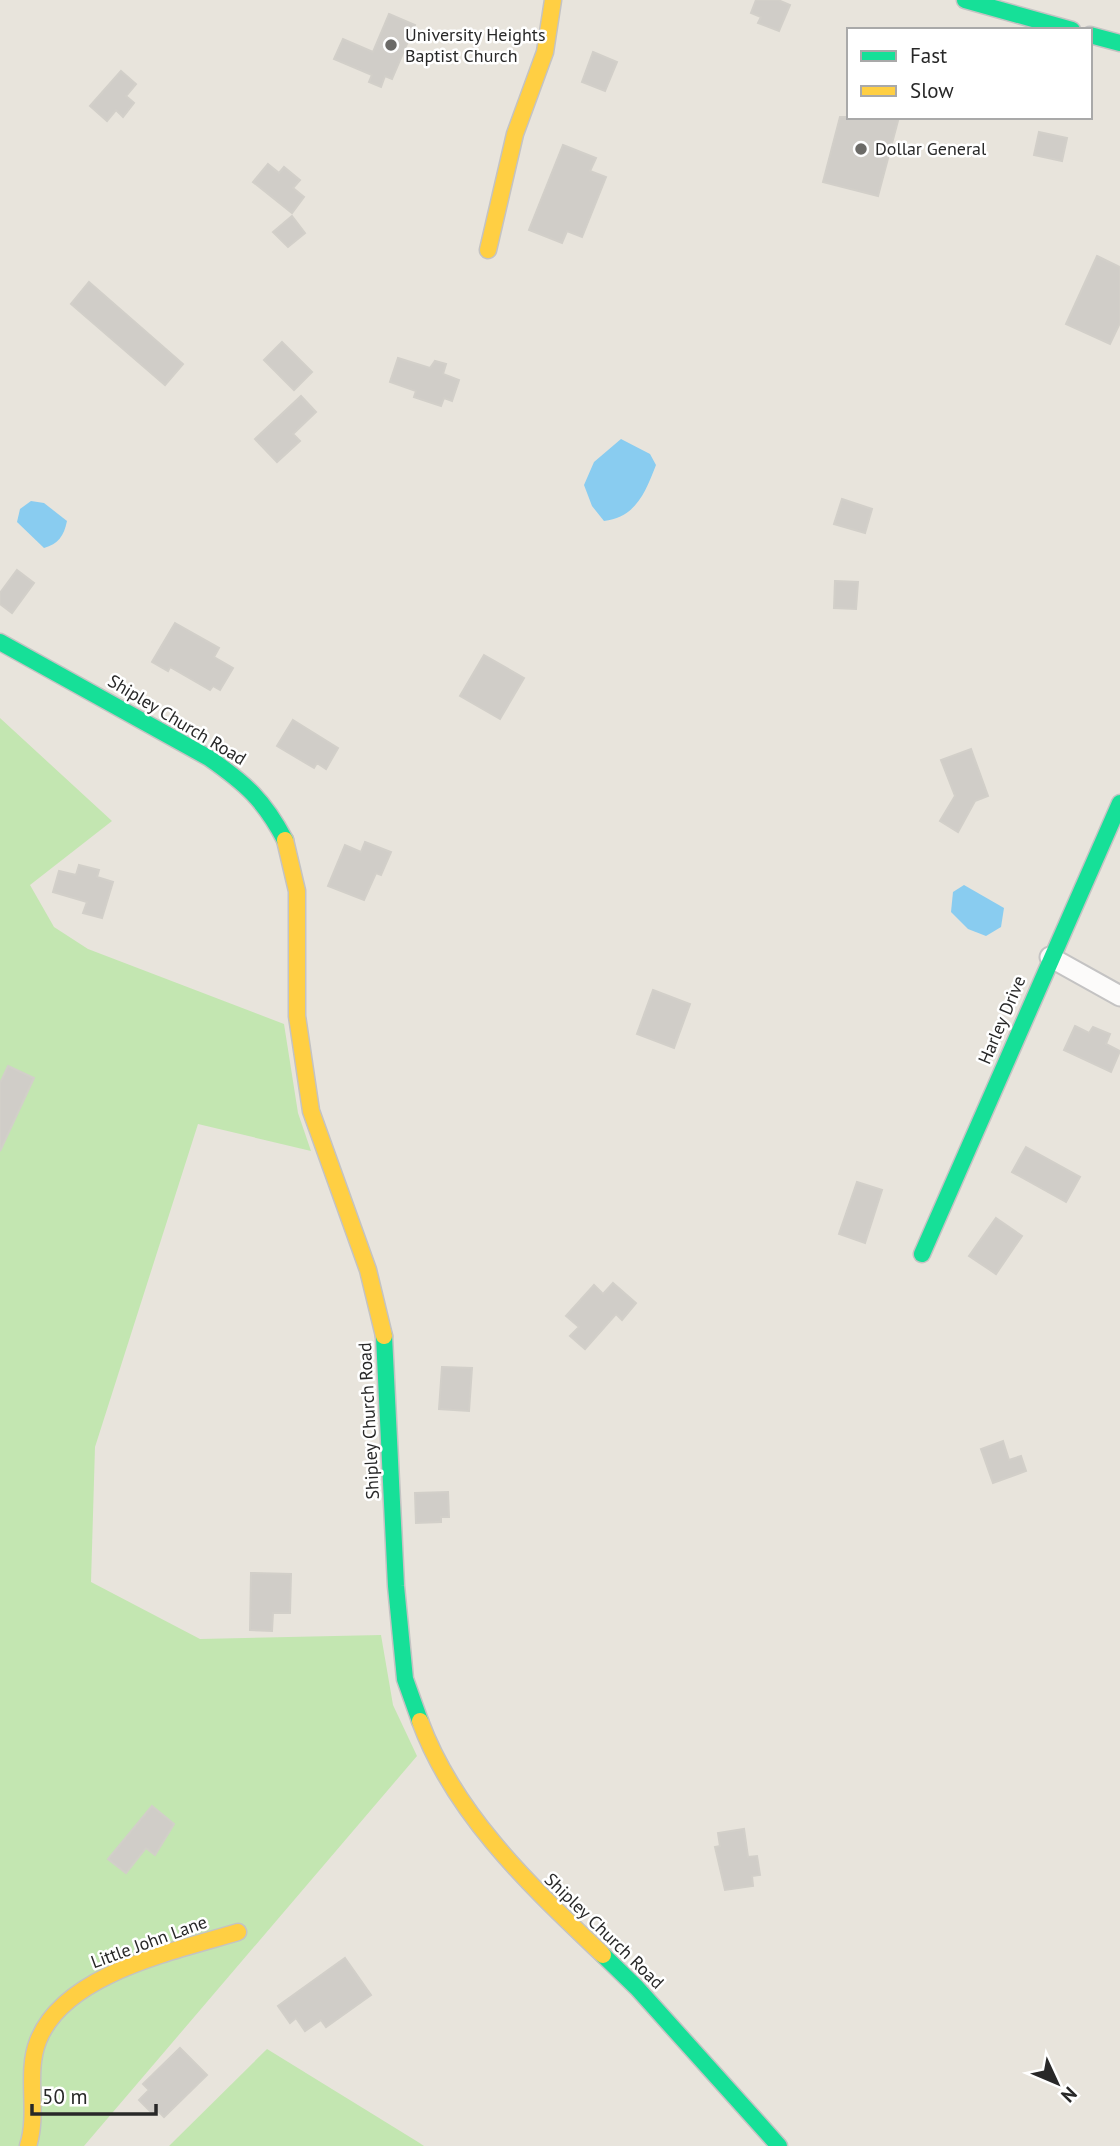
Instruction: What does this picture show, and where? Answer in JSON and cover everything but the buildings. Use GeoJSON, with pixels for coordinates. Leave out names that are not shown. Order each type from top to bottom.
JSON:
{"type":"FeatureCollection","features":[{"type":"Feature","properties":{"kind":"street"},"geometry":{"type":"LineString","coordinates":[[488,250],[516,134],[539,75],[554,16],[554,0]]}},
{"type":"Feature","properties":{"kind":"street"},"geometry":{"type":"LineString","coordinates":[[965,0],[1065,28]]}},
{"type":"Feature","properties":{"kind":"street"},"geometry":{"type":"LineString","coordinates":[[1092,36],[1120,43]]}},
{"type":"Feature","properties":{"kind":"street","name":"Shipley Church Road"},"geometry":{"type":"LineString","coordinates":[[0,642],[209,758],[241,781],[269,809],[286,841],[297,891],[297,1016],[311,1111],[368,1270],[386,1344],[396,1586],[405,1679],[433,1756],[469,1811],[524,1879],[638,1988],[779,2146]]}},
{"type":"Feature","properties":{"kind":"street","name":"Harley Drive"},"geometry":{"type":"LineString","coordinates":[[922,1254],[1050,957],[1120,803]]}},
{"type":"Feature","properties":{"kind":"street"},"geometry":{"type":"LineString","coordinates":[[1050,957],[1120,996]]}},
{"type":"Feature","properties":{"kind":"street","name":"Little John Lane"},"geometry":{"type":"LineString","coordinates":[[29,2146],[36,2110],[38,2041],[51,2016],[71,1996],[98,1979],[238,1932]]}},
{"type":"Feature","properties":{"kind":"green space"},"geometry":{"type":"Polygon","coordinates":[[[0,718],[112,821],[30,885],[54,927],[88,949],[284,1024],[298,1113],[311,1151],[198,1124],[95,1447],[91,1582],[200,1639],[381,1635],[393,1705],[417,1756],[84,2146],[0,2146],[0,718]]]}},
{"type":"Feature","properties":{"kind":"green space"},"geometry":{"type":"Polygon","coordinates":[[[267,2049],[418,2142],[424,2146],[169,2146],[267,2049]]]}},
{"type":"Feature","properties":{"kind":"water"},"geometry":{"type":"Polygon","coordinates":[[[621,439],[650,454],[656,465],[648,485],[632,509],[615,519],[604,521],[592,506],[584,485],[594,462],[621,439]]]}},
{"type":"Feature","properties":{"kind":"water"},"geometry":{"type":"Polygon","coordinates":[[[31,501],[44,503],[67,521],[60,539],[44,548],[17,522],[20,509],[31,501]]]}},
{"type":"Feature","properties":{"kind":"water"},"geometry":{"type":"Polygon","coordinates":[[[964,885],[1004,908],[1001,927],[986,936],[968,929],[951,912],[953,892],[964,885]]]}},
{"type":"Feature","properties":{"kind":"traffic: fast"},"geometry":{"type":"LineString","coordinates":[[965,0],[1065,28]]}},
{"type":"Feature","properties":{"kind":"traffic: fast"},"geometry":{"type":"LineString","coordinates":[[1092,36],[1120,43]]}},
{"type":"Feature","properties":{"kind":"traffic: fast"},"geometry":{"type":"LineString","coordinates":[[0,642],[209,758],[253,794],[285,840]]}},
{"type":"Feature","properties":{"kind":"traffic: fast"},"geometry":{"type":"LineString","coordinates":[[922,1254],[1120,803]]}},
{"type":"Feature","properties":{"kind":"traffic: fast"},"geometry":{"type":"LineString","coordinates":[[384,1336],[396,1586],[405,1679],[420,1721]]}},
{"type":"Feature","properties":{"kind":"traffic: fast"},"geometry":{"type":"LineString","coordinates":[[603,1955],[637,1988],[779,2146]]}},
{"type":"Feature","properties":{"kind":"traffic: slow"},"geometry":{"type":"LineString","coordinates":[[488,250],[515,134],[545,52],[553,0]]}},
{"type":"Feature","properties":{"kind":"traffic: slow"},"geometry":{"type":"LineString","coordinates":[[285,840],[297,891],[297,1016],[311,1111],[368,1270],[384,1336]]}},
{"type":"Feature","properties":{"kind":"traffic: slow"},"geometry":{"type":"LineString","coordinates":[[420,1721],[435,1756],[475,1819],[523,1876],[603,1955]]}},
{"type":"Feature","properties":{"kind":"traffic: slow"},"geometry":{"type":"LineString","coordinates":[[28,2146],[32,2120],[34,2054],[38,2041],[52,2018],[72,1998],[124,1968],[238,1932]]}},
{"type":"Feature","properties":{"kind":"place","name":"University Heights Baptist Church"},"geometry":{"type":"Point","coordinates":[391,45]}},
{"type":"Feature","properties":{"kind":"place","name":"Dollar General"},"geometry":{"type":"Point","coordinates":[861,149]}}]}
